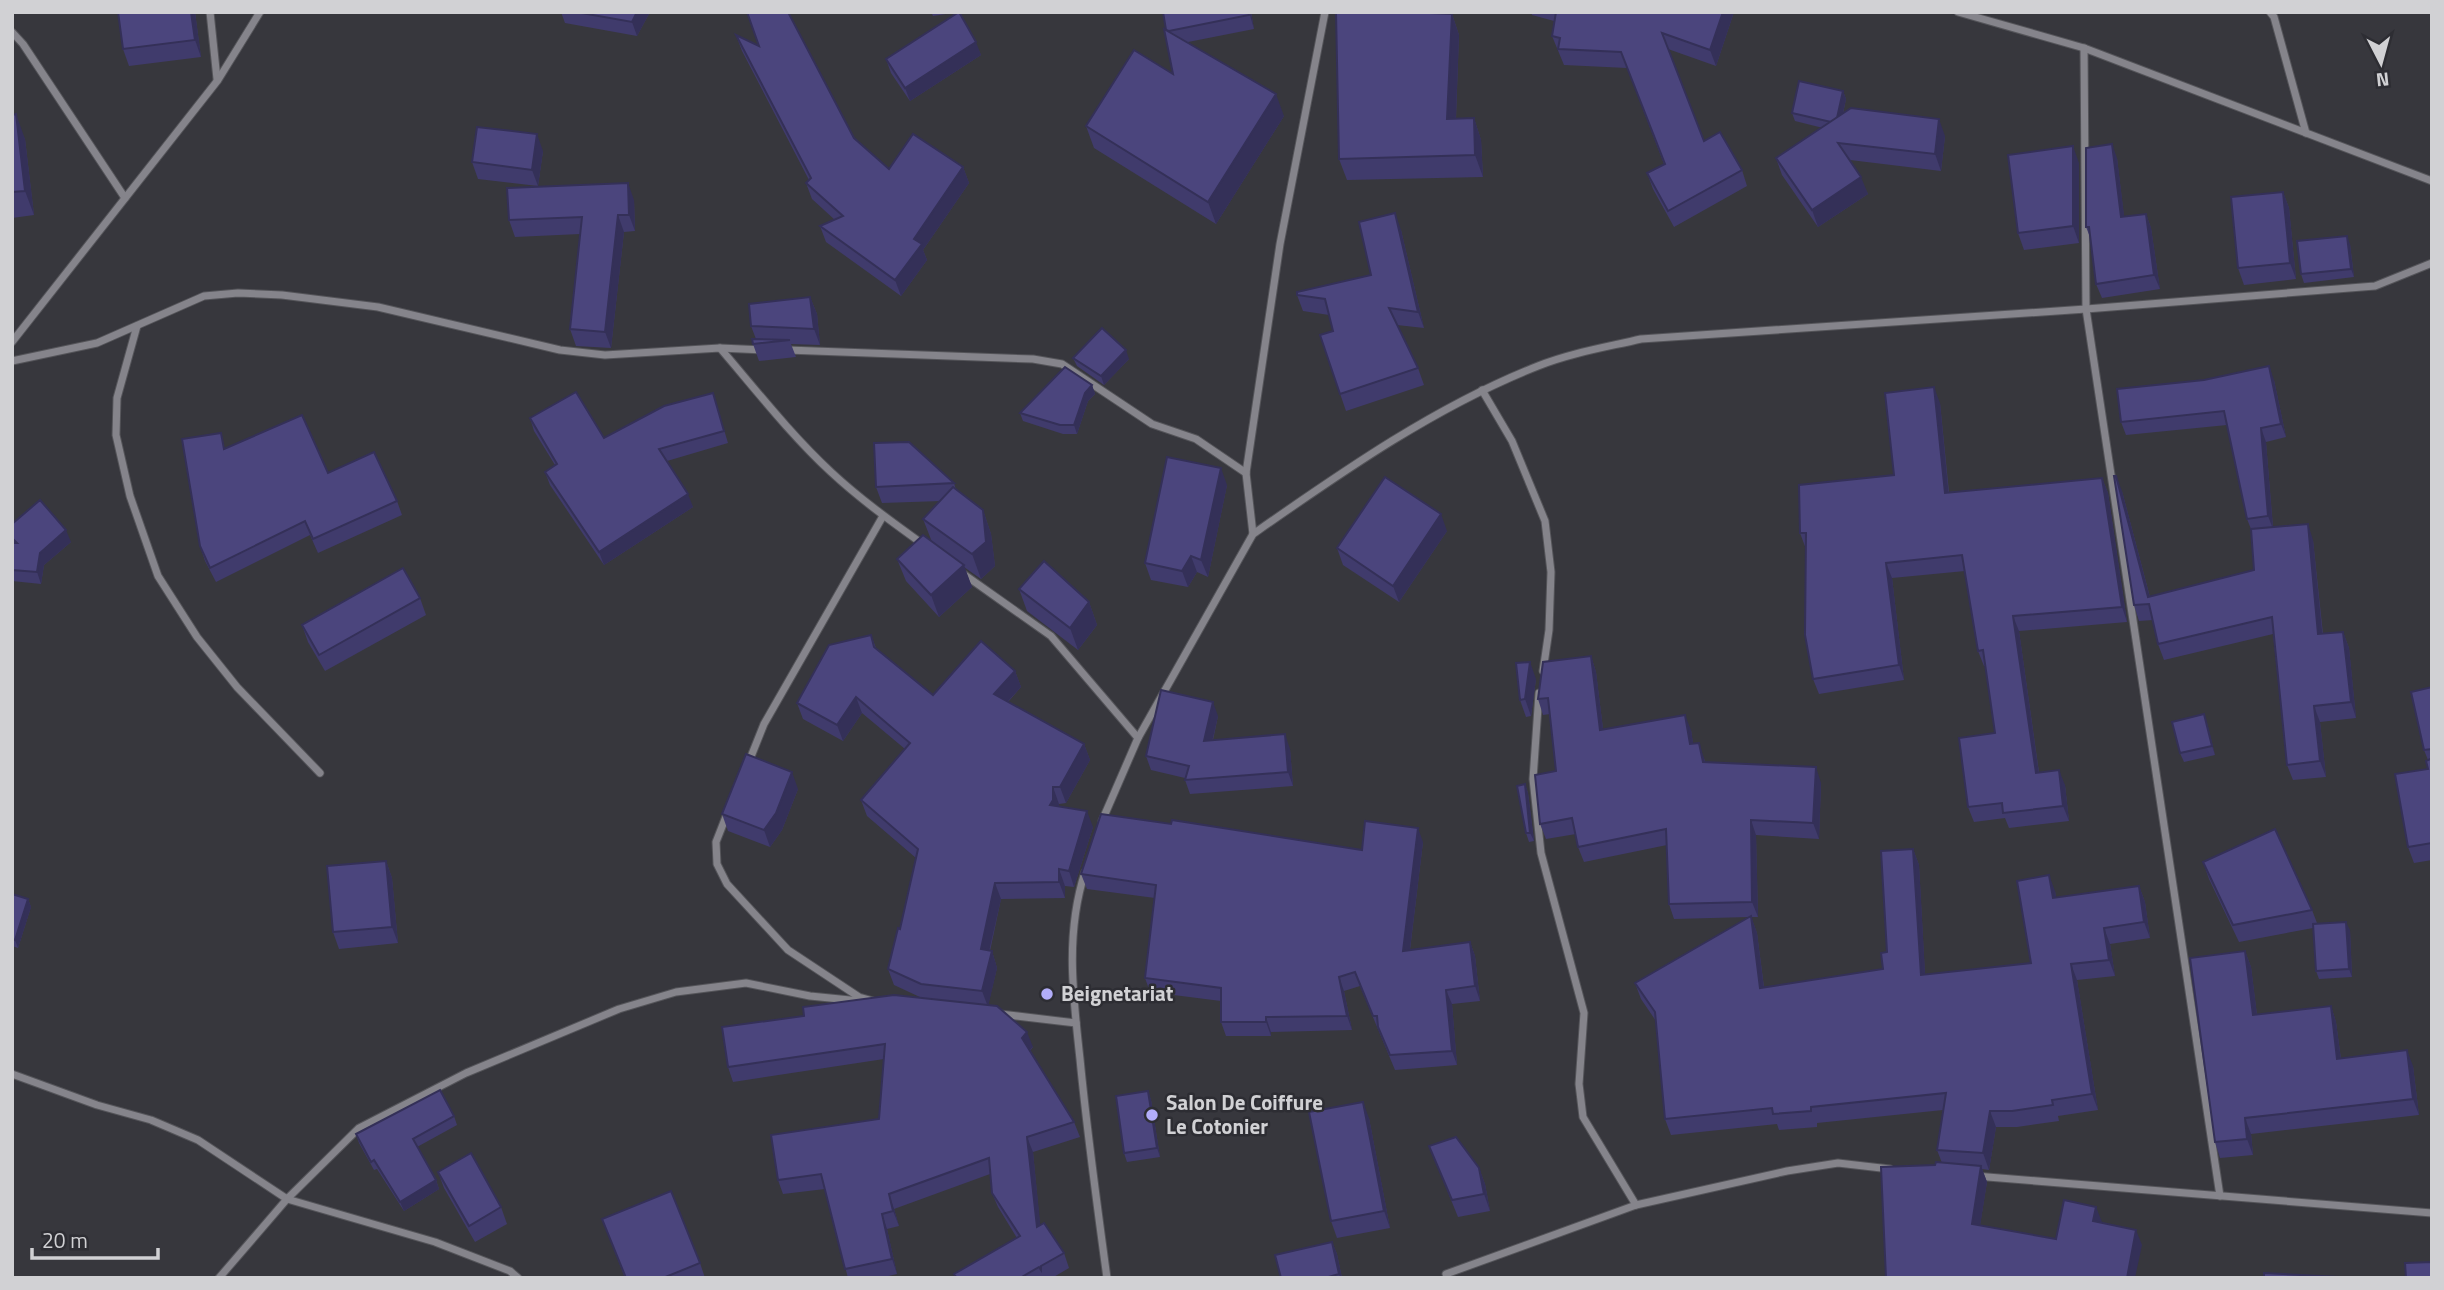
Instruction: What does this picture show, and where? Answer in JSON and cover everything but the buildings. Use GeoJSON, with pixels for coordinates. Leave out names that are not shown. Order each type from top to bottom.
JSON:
{"type":"FeatureCollection","features":[{"type":"Feature","properties":{"kind":"street"},"geometry":{"type":"LineString","coordinates":[[210,12],[218,80]]}},
{"type":"Feature","properties":{"kind":"street"},"geometry":{"type":"LineString","coordinates":[[12,342],[218,80],[260,12]]}},
{"type":"Feature","properties":{"kind":"street"},"geometry":{"type":"LineString","coordinates":[[1253,534],[1246,473],[1280,244],[1325,12]]}},
{"type":"Feature","properties":{"kind":"street"},"geometry":{"type":"LineString","coordinates":[[1958,12],[2084,48],[2432,181]]}},
{"type":"Feature","properties":{"kind":"street"},"geometry":{"type":"LineString","coordinates":[[2270,12],[2274,17],[2306,133]]}},
{"type":"Feature","properties":{"kind":"street"},"geometry":{"type":"LineString","coordinates":[[12,32],[23,44],[125,198]]}},
{"type":"Feature","properties":{"kind":"street"},"geometry":{"type":"LineString","coordinates":[[2084,48],[2086,309],[2220,1196]]}},
{"type":"Feature","properties":{"kind":"street"},"geometry":{"type":"LineString","coordinates":[[1099,831],[1138,738],[1253,534],[1352,465],[1482,390],[1540,365],[1641,339],[2086,309],[2375,286],[2432,263]]}},
{"type":"Feature","properties":{"kind":"street"},"geometry":{"type":"LineString","coordinates":[[12,361],[97,343],[204,296],[238,293],[282,295],[378,307],[507,338],[605,355],[720,348],[1033,359],[1062,364],[1152,424],[1196,439],[1246,473]]}},
{"type":"Feature","properties":{"kind":"street"},"geometry":{"type":"LineString","coordinates":[[137,326],[117,398],[116,435],[130,496],[158,576],[197,637],[237,687],[320,773]]}},
{"type":"Feature","properties":{"kind":"street"},"geometry":{"type":"LineString","coordinates":[[720,348],[822,463],[883,516],[928,548]]}},
{"type":"Feature","properties":{"kind":"street"},"geometry":{"type":"LineString","coordinates":[[1482,390],[1512,441],[1545,521],[1551,572],[1549,630],[1538,704],[1533,779],[1541,853],[1584,1013],[1579,1084],[1583,1117],[1636,1205]]}},
{"type":"Feature","properties":{"kind":"street"},"geometry":{"type":"LineString","coordinates":[[745,771],[764,724],[883,516]]}},
{"type":"Feature","properties":{"kind":"street"},"geometry":{"type":"LineString","coordinates":[[950,564],[1051,636],[1138,738]]}},
{"type":"Feature","properties":{"kind":"street"},"geometry":{"type":"LineString","coordinates":[[219,1278],[287,1199],[359,1128],[466,1073],[619,1009],[676,992],[746,983],[810,996],[881,1003],[859,997],[788,950],[727,884],[717,864],[716,842],[730,806]]}},
{"type":"Feature","properties":{"kind":"street"},"geometry":{"type":"LineString","coordinates":[[1086,868],[1072,929],[1071,975],[1084,1107],[1107,1278]]}},
{"type":"Feature","properties":{"kind":"street"},"geometry":{"type":"LineString","coordinates":[[997,1014],[1076,1023]]}},
{"type":"Feature","properties":{"kind":"street"},"geometry":{"type":"LineString","coordinates":[[12,1074],[97,1105],[151,1120],[198,1140],[287,1199],[445,1245],[510,1271],[518,1278]]}},
{"type":"Feature","properties":{"kind":"street"},"geometry":{"type":"LineString","coordinates":[[1446,1274],[1636,1205],[1787,1171],[1838,1163],[1903,1170]]}},
{"type":"Feature","properties":{"kind":"street"},"geometry":{"type":"LineString","coordinates":[[1972,1176],[2432,1213]]}},
{"type":"Feature","properties":{"kind":"place","name":"Beignetariat"},"geometry":{"type":"Point","coordinates":[1047,994]}},
{"type":"Feature","properties":{"kind":"place","name":"Salon De Coiffure Le Cotonier"},"geometry":{"type":"Point","coordinates":[1152,1115]}}]}
